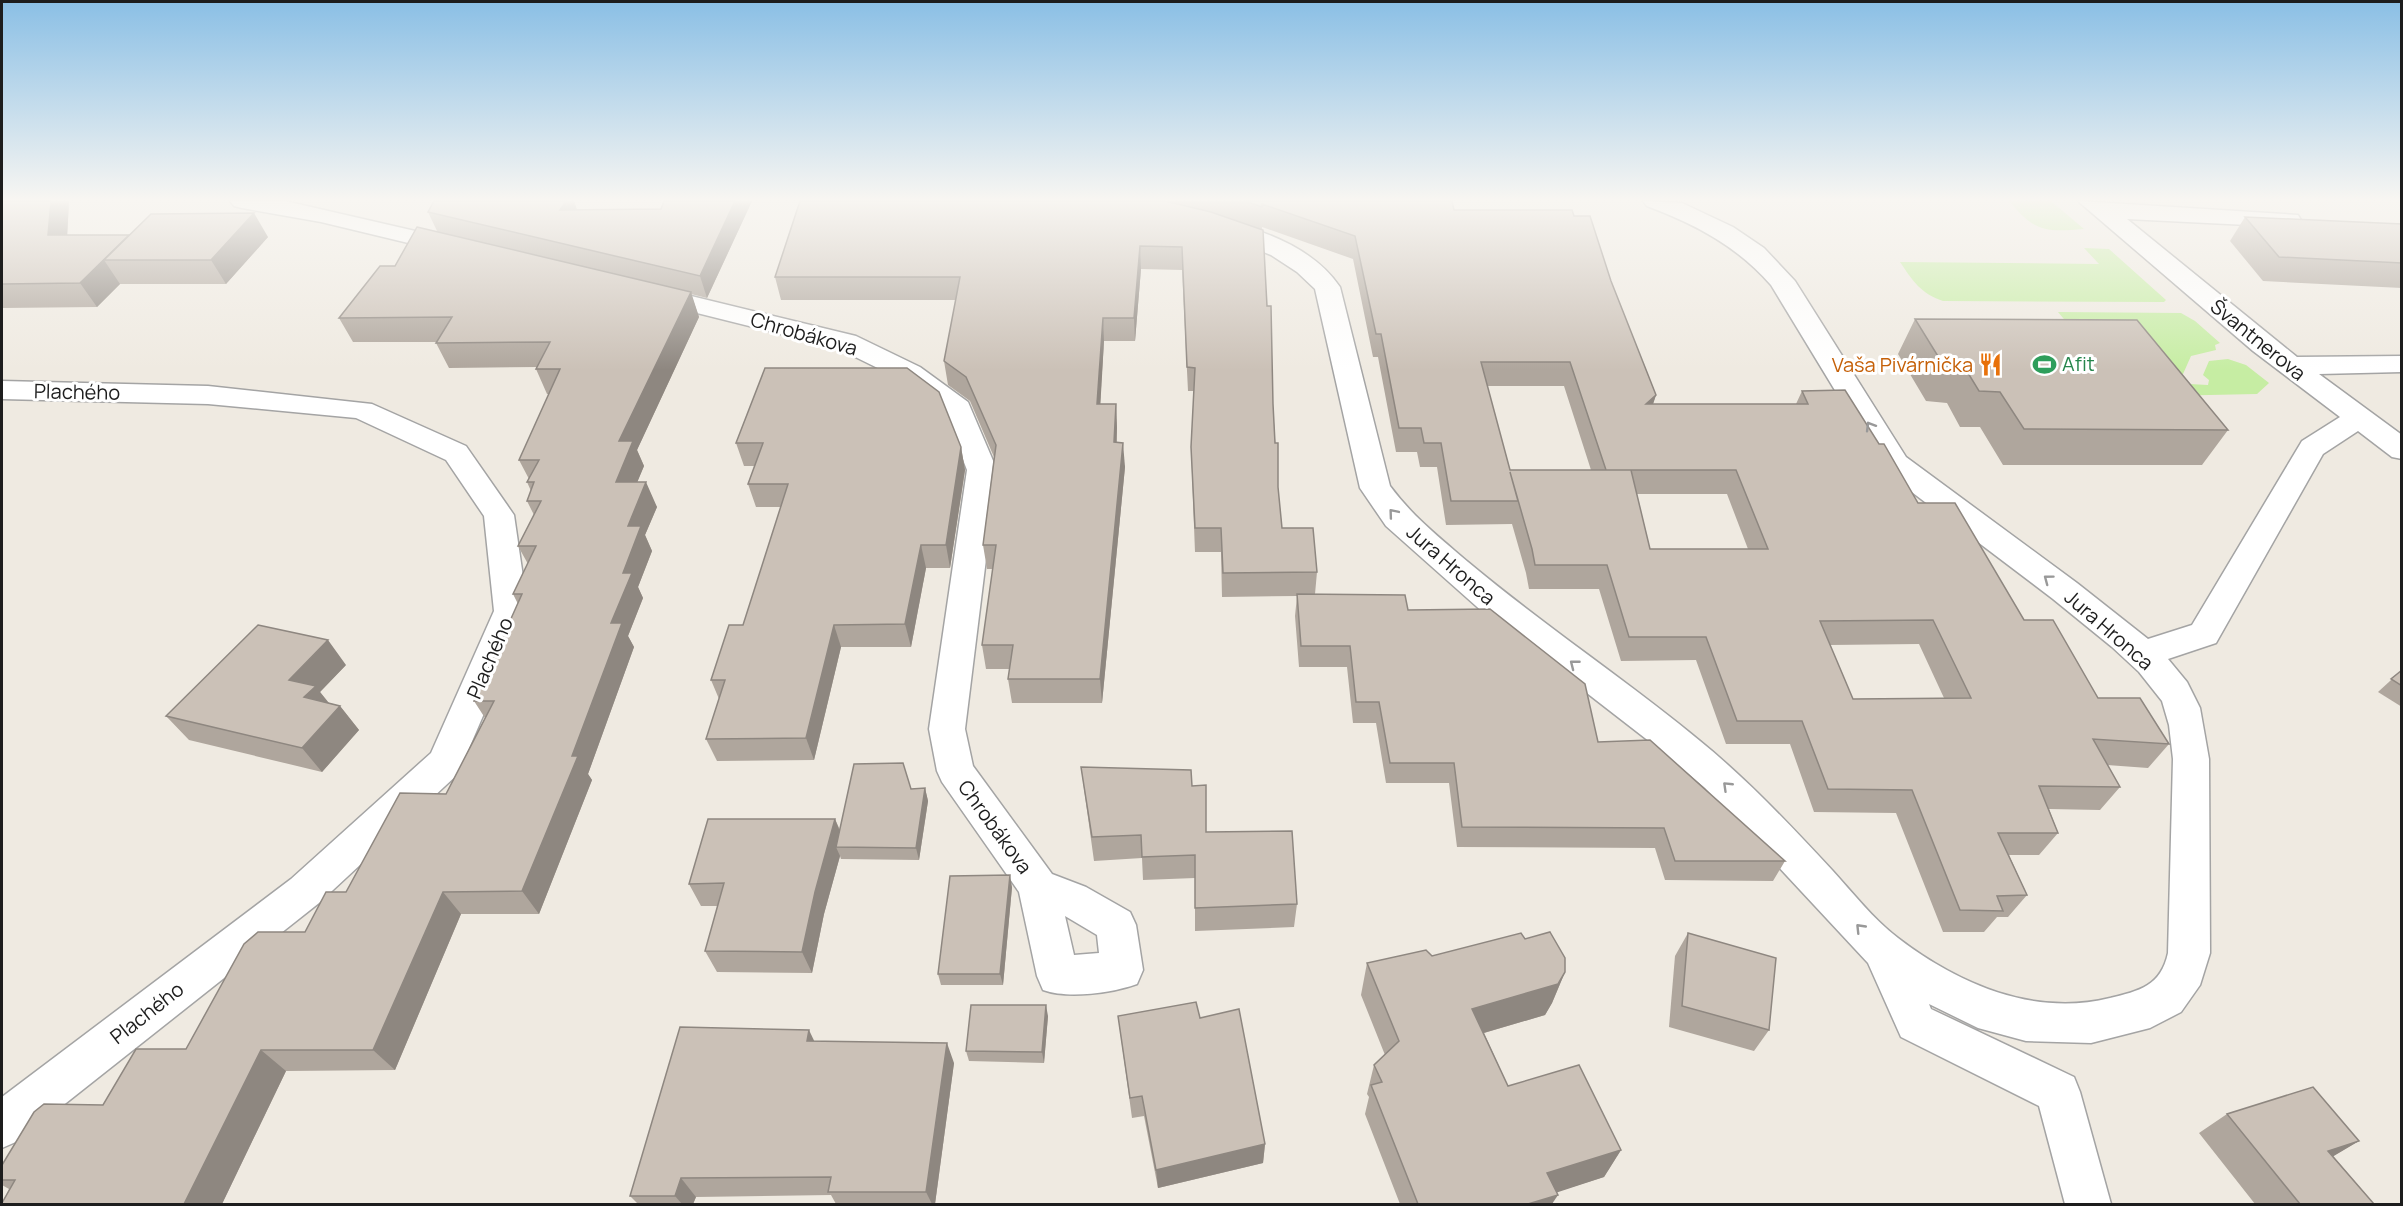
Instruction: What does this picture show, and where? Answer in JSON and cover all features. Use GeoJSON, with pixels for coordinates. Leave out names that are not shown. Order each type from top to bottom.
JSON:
{"type":"FeatureCollection","features":[{"type":"Feature","properties":{"kind":"street","name":"Jura Hronca"},"geometry":{"type":"LineString","coordinates":[[1291,257],[1303,264],[1327,287],[1375,488],[1397,518],[1497,605],[1676,742],[1718,777],[1757,816],[1858,928],[1883,951],[1940,988],[1978,1008],[2026,1021],[2091,1023],[2150,1008],[2166,998],[2176,985],[2185,970],[2189,952],[2192,824],[2189,739],[2188,728],[2176,693],[2143,654],[2065,591],[1895,464],[1782,281],[1762,257]]}},
{"type":"Feature","properties":{"kind":"street","name":"Švantnerova"},"geometry":{"type":"LineString","coordinates":[[2158,257],[2289,366],[2357,419],[2402,450]]}},
{"type":"Feature","properties":{"kind":"street","name":"Chrobákova"},"geometry":{"type":"LineString","coordinates":[[629,290],[846,342],[910,373],[958,408],[982,470],[947,729],[955,771],[1038,886]]}},
{"type":"Feature","properties":{"kind":"street"},"geometry":{"type":"LineString","coordinates":[[2289,366],[2402,364]]}},
{"type":"Feature","properties":{"kind":"street","name":"Plachého"},"geometry":{"type":"LineString","coordinates":[[2,390],[208,395],[362,410],[456,453],[499,515],[511,611],[445,763],[305,891],[2,1125]]}},
{"type":"Feature","properties":{"kind":"street"},"geometry":{"type":"LineString","coordinates":[[2143,654],[2204,634],[2312,448],[2357,419]]}},
{"type":"Feature","properties":{"kind":"street","name":"Jura Hronca"},"geometry":{"type":"LineString","coordinates":[[1883,951],[1916,1023],[2058,1092],[2088,1204]]}},
{"type":"Feature","properties":{"kind":"green space"},"geometry":{"type":"Polygon","coordinates":[[[2093,257],[2118,257],[2166,300],[2164,302],[1943,301],[1923,290],[1900,262],[2099,264],[2093,257]]]}},
{"type":"Feature","properties":{"kind":"green space"},"geometry":{"type":"Polygon","coordinates":[[[2058,312],[2181,313],[2195,321],[2220,343],[2215,345],[2216,350],[2191,356],[2183,374],[2144,373],[2084,343],[2058,312]]]}},
{"type":"Feature","properties":{"kind":"green space"},"geometry":{"type":"Polygon","coordinates":[[[2228,359],[2246,365],[2269,383],[2257,394],[2161,396],[2189,384],[2208,385],[2209,380],[2203,375],[2209,361],[2228,359]]]}},
{"type":"Feature","properties":{"kind":"building"},"geometry":{"type":"Polygon","coordinates":[[[2,257],[106,257],[80,283],[2,284],[2,257]]]}},
{"type":"Feature","properties":{"kind":"building"},"geometry":{"type":"Polygon","coordinates":[[[107,257],[213,257],[211,260],[104,260],[107,257]]]}},
{"type":"Feature","properties":{"kind":"building"},"geometry":{"type":"Polygon","coordinates":[[[400,257],[545,257],[691,292],[619,441],[633,441],[616,482],[646,482],[628,526],[641,526],[623,573],[632,573],[611,623],[622,623],[572,756],[578,756],[522,891],[443,892],[373,1050],[261,1050],[184,1204],[2,1204],[15,1180],[2,1180],[2,1165],[34,1112],[44,1104],[103,1105],[136,1049],[186,1049],[244,944],[258,932],[305,932],[326,892],[346,892],[400,793],[446,794],[494,701],[474,701],[522,594],[513,594],[536,546],[518,546],[541,501],[527,501],[534,482],[527,482],[539,460],[519,460],[560,369],[536,369],[550,342],[436,343],[452,317],[339,318],[380,266],[395,266],[400,257]]]}},
{"type":"Feature","properties":{"kind":"building"},"geometry":{"type":"Polygon","coordinates":[[[620,257],[709,257],[700,276],[620,257]]]}},
{"type":"Feature","properties":{"kind":"building"},"geometry":{"type":"Polygon","coordinates":[[[781,257],[1139,257],[1134,318],[1103,318],[1097,404],[1116,404],[1114,442],[1123,443],[1100,679],[1008,679],[1013,645],[982,645],[996,545],[983,545],[996,445],[966,377],[944,361],[960,277],[775,277],[781,257]]]}},
{"type":"Feature","properties":{"kind":"building"},"geometry":{"type":"Polygon","coordinates":[[[1182,257],[1264,257],[1267,306],[1271,306],[1273,404],[1275,443],[1278,443],[1278,487],[1282,528],[1313,528],[1317,572],[1223,573],[1221,528],[1195,528],[1191,447],[1195,368],[1187,367],[1182,257]]]}},
{"type":"Feature","properties":{"kind":"building"},"geometry":{"type":"Polygon","coordinates":[[[1360,257],[1603,257],[1656,395],[1646,404],[1808,404],[1802,391],[1845,390],[1879,444],[1884,444],[1918,503],[1955,503],[2024,620],[2053,620],[2098,698],[2140,698],[2169,744],[2093,739],[2120,787],[2039,786],[2058,833],[1998,833],[2027,895],[1997,896],[2003,911],[1960,910],[1912,790],[1828,789],[1802,721],[1737,721],[1706,637],[1629,637],[1607,565],[1535,565],[1532,549],[1510,472],[1518,501],[1451,501],[1441,443],[1424,443],[1421,428],[1399,428],[1381,334],[1376,334],[1360,257]],[[1481,362],[1510,470],[1606,470],[1570,362],[1481,362]],[[1631,470],[1650,549],[1768,549],[1736,470],[1631,470]],[[1933,620],[1820,621],[1853,699],[1971,698],[1933,620]]]}},
{"type":"Feature","properties":{"kind":"building"},"geometry":{"type":"Polygon","coordinates":[[[2285,257],[2402,257],[2402,263],[2285,257]]]}},
{"type":"Feature","properties":{"kind":"building"},"geometry":{"type":"Polygon","coordinates":[[[1915,319],[2137,320],[2228,430],[2024,429],[2000,392],[1979,391],[1965,368],[1944,366],[1915,319]]]}},
{"type":"Feature","properties":{"kind":"building"},"geometry":{"type":"Polygon","coordinates":[[[765,368],[907,368],[939,392],[961,447],[946,545],[921,545],[905,624],[834,625],[806,738],[706,739],[725,680],[711,680],[729,625],[743,625],[788,484],[748,484],[763,443],[736,443],[765,368]]]}},
{"type":"Feature","properties":{"kind":"building"},"geometry":{"type":"Polygon","coordinates":[[[1297,594],[1405,595],[1408,610],[1490,609],[1585,684],[1598,742],[1650,740],[1785,861],[1675,861],[1664,828],[1462,827],[1454,763],[1390,763],[1379,702],[1356,702],[1350,646],[1301,646],[1297,594]]]}},
{"type":"Feature","properties":{"kind":"building"},"geometry":{"type":"Polygon","coordinates":[[[258,625],[328,640],[289,680],[316,686],[304,697],[340,706],[302,748],[166,716],[258,625]]]}},
{"type":"Feature","properties":{"kind":"building"},"geometry":{"type":"Polygon","coordinates":[[[2402,670],[2402,686],[2391,679],[2402,670]]]}},
{"type":"Feature","properties":{"kind":"building"},"geometry":{"type":"Polygon","coordinates":[[[903,763],[911,789],[925,788],[916,848],[836,847],[854,764],[903,763]]]}},
{"type":"Feature","properties":{"kind":"building"},"geometry":{"type":"Polygon","coordinates":[[[1081,767],[1191,770],[1192,786],[1206,785],[1206,832],[1292,831],[1297,904],[1195,908],[1195,855],[1142,857],[1141,835],[1092,837],[1081,767]]]}},
{"type":"Feature","properties":{"kind":"building"},"geometry":{"type":"Polygon","coordinates":[[[708,819],[835,819],[815,892],[802,952],[705,951],[724,883],[689,884],[708,819]]]}},
{"type":"Feature","properties":{"kind":"building"},"geometry":{"type":"Polygon","coordinates":[[[1010,875],[1000,974],[938,974],[950,876],[1010,875]]]}},
{"type":"Feature","properties":{"kind":"building"},"geometry":{"type":"Polygon","coordinates":[[[1550,932],[1565,958],[1565,972],[1558,984],[1472,1009],[1508,1086],[1579,1065],[1621,1150],[1547,1173],[1558,1195],[1528,1204],[1418,1204],[1371,1085],[1382,1082],[1374,1065],[1399,1041],[1367,963],[1426,950],[1432,956],[1521,933],[1525,939],[1550,932]]]}},
{"type":"Feature","properties":{"kind":"building"},"geometry":{"type":"Polygon","coordinates":[[[1688,933],[1776,958],[1769,1030],[1682,1006],[1688,933]]]}},
{"type":"Feature","properties":{"kind":"building"},"geometry":{"type":"Polygon","coordinates":[[[1196,1002],[1200,1018],[1239,1009],[1265,1144],[1156,1170],[1142,1096],[1130,1098],[1118,1016],[1196,1002]]]}},
{"type":"Feature","properties":{"kind":"building"},"geometry":{"type":"Polygon","coordinates":[[[971,1005],[1046,1005],[1042,1052],[966,1051],[971,1005]]]}},
{"type":"Feature","properties":{"kind":"building"},"geometry":{"type":"Polygon","coordinates":[[[680,1027],[809,1030],[807,1041],[947,1043],[926,1192],[828,1192],[831,1177],[681,1178],[675,1196],[630,1196],[680,1027]]]}},
{"type":"Feature","properties":{"kind":"building"},"geometry":{"type":"Polygon","coordinates":[[[2313,1087],[2359,1141],[2328,1151],[2374,1204],[2300,1204],[2227,1114],[2313,1087]]]}},
{"type":"Feature","properties":{"kind":"place","name":"Afit"},"geometry":{"type":"Point","coordinates":[2044,364]}},
{"type":"Feature","properties":{"kind":"place","name":"Vaša Pivárnička"},"geometry":{"type":"Point","coordinates":[1991,365]}}]}
